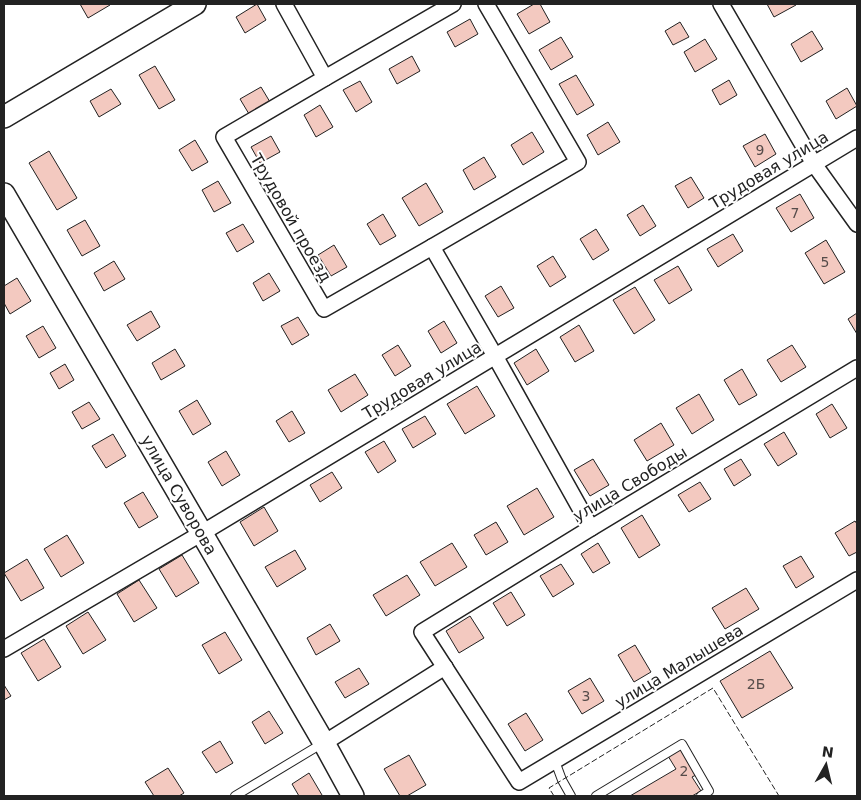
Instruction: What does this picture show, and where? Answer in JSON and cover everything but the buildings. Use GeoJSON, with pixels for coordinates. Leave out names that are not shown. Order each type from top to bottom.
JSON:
{"type":"FeatureCollection","features":[{"type":"Feature","properties":{"kind":"main road"},"geometry":{"type":"LineString","coordinates":[[4,117],[195,4]]}},
{"type":"Feature","properties":{"kind":"main road","name":"улица Суворова"},"geometry":{"type":"LineString","coordinates":[[4,194],[353,796]]}},
{"type":"Feature","properties":{"kind":"street"},"geometry":{"type":"LineString","coordinates":[[284,4],[325,78]]}},
{"type":"Feature","properties":{"kind":"street","name":"Трудовой проезд"},"geometry":{"type":"LineString","coordinates":[[453,4],[224,137],[324,309],[578,162],[486,4]]}},
{"type":"Feature","properties":{"kind":"street"},"geometry":{"type":"LineString","coordinates":[[721,4],[814,164],[857,224]]}},
{"type":"Feature","properties":{"kind":"street","name":"Трудовая улица"},"geometry":{"type":"LineString","coordinates":[[4,649],[202,534],[857,138]]}},
{"type":"Feature","properties":{"kind":"street"},"geometry":{"type":"LineString","coordinates":[[432,247],[591,528]]}},
{"type":"Feature","properties":{"kind":"street","name":"улица Свободы"},"geometry":{"type":"LineString","coordinates":[[445,667],[422,632],[857,368]]}},
{"type":"Feature","properties":{"kind":"street","name":"улица Малышева"},"geometry":{"type":"LineString","coordinates":[[445,667],[518,782],[857,580]]}},
{"type":"Feature","properties":{"kind":"street"},"geometry":{"type":"LineString","coordinates":[[324,743],[445,667]]}},
{"type":"Feature","properties":{"kind":"lane"},"geometry":{"type":"LineString","coordinates":[[235,796],[324,743]]}},
{"type":"Feature","properties":{"kind":"lane"},"geometry":{"type":"LineString","coordinates":[[596,796],[682,744],[709,791],[701,796]]}},
{"type":"Feature","properties":{"kind":"lane"},"geometry":{"type":"LineString","coordinates":[[554,761],[571,796]]}},
{"type":"Feature","properties":{"kind":"fence"},"geometry":{"type":"LineString","coordinates":[[554,796],[549,788],[713,688],[779,796]]}}]}
